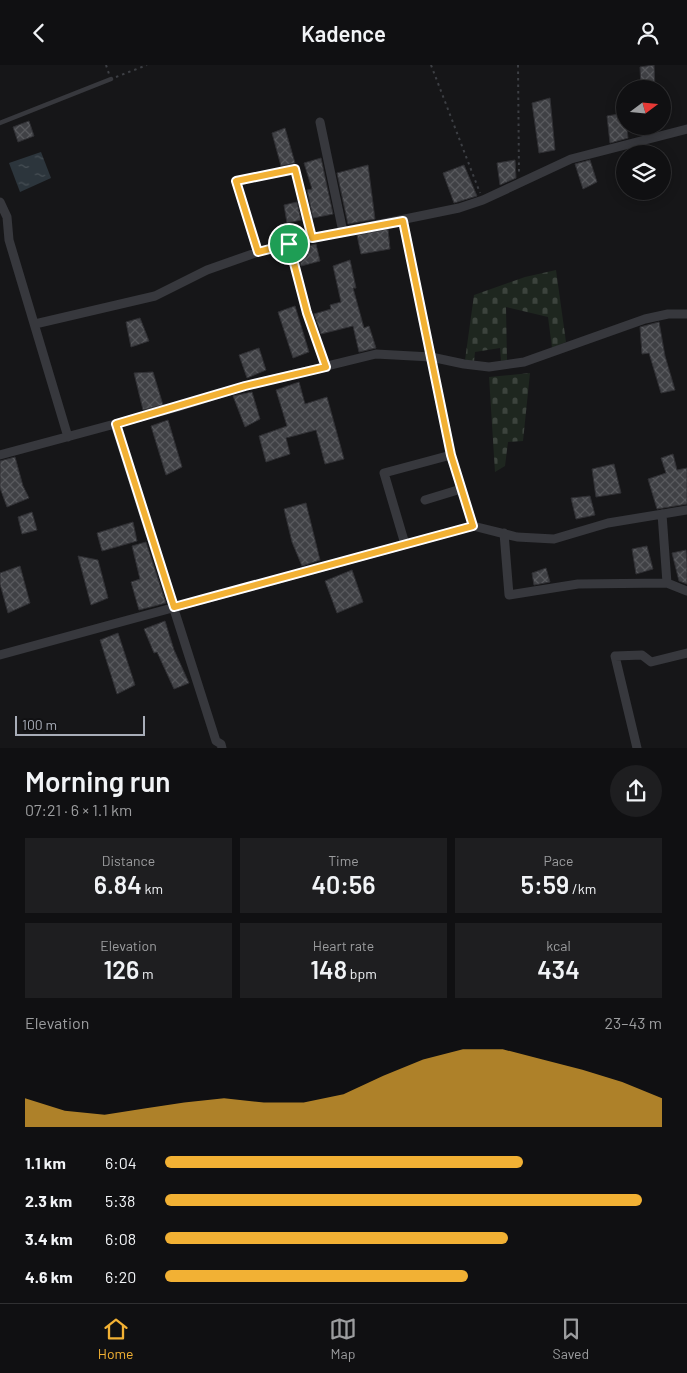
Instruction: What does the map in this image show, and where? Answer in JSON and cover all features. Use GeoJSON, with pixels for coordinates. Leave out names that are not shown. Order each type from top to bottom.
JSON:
{"type":"FeatureCollection","features":[{"type":"Feature","properties":{"kind":"street"},"geometry":{"type":"LineString","coordinates":[[320,122],[343,232]]}},
{"type":"Feature","properties":{"kind":"street"},"geometry":{"type":"LineString","coordinates":[[35,324],[155,297],[207,270],[258,252],[312,238],[403,221],[459,208],[483,200],[571,159],[687,129]]}},
{"type":"Feature","properties":{"kind":"street"},"geometry":{"type":"LineString","coordinates":[[258,252],[236,181],[295,169],[312,238]]}},
{"type":"Feature","properties":{"kind":"street"},"geometry":{"type":"LineString","coordinates":[[0,202],[6,217],[9,239],[68,437]]}},
{"type":"Feature","properties":{"kind":"street"},"geometry":{"type":"LineString","coordinates":[[403,221],[451,455],[473,526]]}},
{"type":"Feature","properties":{"kind":"street"},"geometry":{"type":"LineString","coordinates":[[289,244],[307,313],[326,367]]}},
{"type":"Feature","properties":{"kind":"street"},"geometry":{"type":"LineString","coordinates":[[0,455],[116,424],[245,386],[376,354],[431,357],[489,367],[524,363],[645,319],[668,314],[687,314]]}},
{"type":"Feature","properties":{"kind":"street"},"geometry":{"type":"LineString","coordinates":[[116,424],[216,741],[221,744],[222,748]]}},
{"type":"Feature","properties":{"kind":"street"},"geometry":{"type":"LineString","coordinates":[[405,544],[384,473],[451,455]]}},
{"type":"Feature","properties":{"kind":"street"},"geometry":{"type":"LineString","coordinates":[[425,500],[461,489]]}},
{"type":"Feature","properties":{"kind":"street"},"geometry":{"type":"LineString","coordinates":[[0,655],[473,526],[540,540],[554,539],[608,523],[687,510]]}},
{"type":"Feature","properties":{"kind":"street"},"geometry":{"type":"LineString","coordinates":[[662,513],[667,583]]}},
{"type":"Feature","properties":{"kind":"street"},"geometry":{"type":"LineString","coordinates":[[504,533],[509,595],[578,584],[667,583],[687,591]]}},
{"type":"Feature","properties":{"kind":"street"},"geometry":{"type":"LineString","coordinates":[[638,748],[616,657],[642,655],[651,662],[687,653]]}},
{"type":"Feature","properties":{"kind":"lane"},"geometry":{"type":"LineString","coordinates":[[0,123],[111,79]]}},
{"type":"Feature","properties":{"kind":"path"},"geometry":{"type":"LineString","coordinates":[[106,65],[111,79],[146,65]]}},
{"type":"Feature","properties":{"kind":"path"},"geometry":{"type":"LineString","coordinates":[[431,65],[483,200]]}},
{"type":"Feature","properties":{"kind":"path"},"geometry":{"type":"LineString","coordinates":[[518,65],[519,182]]}},
{"type":"Feature","properties":{"kind":"green space"},"geometry":{"type":"Polygon","coordinates":[[[556,270],[566,342],[552,348],[548,317],[506,307],[507,360],[501,361],[500,348],[475,352],[474,362],[465,360],[474,295],[525,277],[556,270]]]}},
{"type":"Feature","properties":{"kind":"green space"},"geometry":{"type":"Polygon","coordinates":[[[530,373],[523,441],[508,442],[505,466],[495,472],[489,377],[530,373]]]}},
{"type":"Feature","properties":{"kind":"water"},"geometry":{"type":"Polygon","coordinates":[[[41,152],[51,178],[20,192],[9,163],[41,152]]]}},
{"type":"Feature","properties":{"kind":"building"},"geometry":{"type":"Polygon","coordinates":[[[654,65],[655,80],[641,80],[640,67],[654,65]]]}},
{"type":"Feature","properties":{"kind":"building"},"geometry":{"type":"Polygon","coordinates":[[[550,98],[555,150],[539,153],[532,103],[550,98]]]}},
{"type":"Feature","properties":{"kind":"building"},"geometry":{"type":"Polygon","coordinates":[[[616,114],[616,135],[628,135],[628,138],[610,143],[607,116],[616,114]]]}},
{"type":"Feature","properties":{"kind":"building"},"geometry":{"type":"Polygon","coordinates":[[[29,121],[34,136],[18,142],[13,127],[29,121]]]}},
{"type":"Feature","properties":{"kind":"building"},"geometry":{"type":"Polygon","coordinates":[[[285,128],[295,163],[281,166],[272,133],[285,128]]]}},
{"type":"Feature","properties":{"kind":"building"},"geometry":{"type":"Polygon","coordinates":[[[321,158],[333,214],[313,218],[307,190],[312,189],[304,163],[321,158]]]}},
{"type":"Feature","properties":{"kind":"building"},"geometry":{"type":"Polygon","coordinates":[[[515,160],[516,178],[500,185],[497,163],[515,160]]]}},
{"type":"Feature","properties":{"kind":"building"},"geometry":{"type":"Polygon","coordinates":[[[590,160],[597,182],[583,189],[575,164],[590,160]]]}},
{"type":"Feature","properties":{"kind":"building"},"geometry":{"type":"Polygon","coordinates":[[[368,165],[375,219],[348,224],[337,173],[368,165]]]}},
{"type":"Feature","properties":{"kind":"building"},"geometry":{"type":"Polygon","coordinates":[[[464,165],[477,196],[454,203],[443,173],[464,165]]]}},
{"type":"Feature","properties":{"kind":"building"},"geometry":{"type":"Polygon","coordinates":[[[297,202],[301,220],[287,223],[284,205],[297,202]]]}},
{"type":"Feature","properties":{"kind":"building"},"geometry":{"type":"Polygon","coordinates":[[[388,229],[390,249],[361,254],[357,235],[388,229]]]}},
{"type":"Feature","properties":{"kind":"building"},"geometry":{"type":"Polygon","coordinates":[[[316,244],[320,261],[301,266],[297,248],[316,244]]]}},
{"type":"Feature","properties":{"kind":"building"},"geometry":{"type":"Polygon","coordinates":[[[350,260],[356,288],[353,288],[364,328],[369,326],[376,348],[359,352],[353,326],[321,334],[314,314],[331,309],[330,305],[341,302],[333,266],[350,260]]]}},
{"type":"Feature","properties":{"kind":"building"},"geometry":{"type":"Polygon","coordinates":[[[295,306],[309,352],[293,358],[278,312],[295,306]]]}},
{"type":"Feature","properties":{"kind":"building"},"geometry":{"type":"Polygon","coordinates":[[[140,318],[149,341],[131,347],[126,322],[140,318]]]}},
{"type":"Feature","properties":{"kind":"building"},"geometry":{"type":"Polygon","coordinates":[[[659,322],[665,356],[675,390],[661,393],[649,353],[642,354],[640,327],[659,322]]]}},
{"type":"Feature","properties":{"kind":"building"},"geometry":{"type":"Polygon","coordinates":[[[259,348],[266,370],[247,378],[239,355],[259,348]]]}},
{"type":"Feature","properties":{"kind":"building"},"geometry":{"type":"Polygon","coordinates":[[[153,372],[163,405],[143,410],[134,373],[153,372]]]}},
{"type":"Feature","properties":{"kind":"building"},"geometry":{"type":"Polygon","coordinates":[[[299,382],[305,404],[327,397],[344,459],[325,464],[316,430],[286,438],[290,454],[266,462],[259,436],[287,426],[276,390],[299,382]]]}},
{"type":"Feature","properties":{"kind":"building"},"geometry":{"type":"Polygon","coordinates":[[[252,392],[260,419],[245,427],[233,396],[252,392]]]}},
{"type":"Feature","properties":{"kind":"building"},"geometry":{"type":"Polygon","coordinates":[[[168,420],[182,467],[166,475],[151,426],[168,420]]]}},
{"type":"Feature","properties":{"kind":"building"},"geometry":{"type":"Polygon","coordinates":[[[673,454],[677,470],[687,468],[687,504],[657,509],[648,479],[666,473],[661,458],[673,454]]]}},
{"type":"Feature","properties":{"kind":"building"},"geometry":{"type":"Polygon","coordinates":[[[15,457],[23,486],[29,498],[7,507],[0,488],[0,461],[15,457]]]}},
{"type":"Feature","properties":{"kind":"building"},"geometry":{"type":"Polygon","coordinates":[[[614,464],[621,493],[596,497],[592,469],[614,464]]]}},
{"type":"Feature","properties":{"kind":"building"},"geometry":{"type":"Polygon","coordinates":[[[590,496],[595,515],[576,519],[571,498],[590,496]]]}},
{"type":"Feature","properties":{"kind":"building"},"geometry":{"type":"Polygon","coordinates":[[[306,503],[320,560],[302,566],[292,542],[284,509],[306,503]]]}},
{"type":"Feature","properties":{"kind":"building"},"geometry":{"type":"Polygon","coordinates":[[[32,512],[37,530],[22,534],[18,517],[32,512]]]}},
{"type":"Feature","properties":{"kind":"building"},"geometry":{"type":"Polygon","coordinates":[[[133,522],[137,541],[102,551],[97,533],[133,522]]]}},
{"type":"Feature","properties":{"kind":"building"},"geometry":{"type":"Polygon","coordinates":[[[146,542],[166,603],[139,610],[131,582],[140,579],[132,546],[146,542]]]}},
{"type":"Feature","properties":{"kind":"building"},"geometry":{"type":"Polygon","coordinates":[[[647,546],[653,569],[636,574],[632,549],[647,546]]]}},
{"type":"Feature","properties":{"kind":"building"},"geometry":{"type":"Polygon","coordinates":[[[686,550],[687,584],[679,581],[672,553],[686,550]]]}},
{"type":"Feature","properties":{"kind":"building"},"geometry":{"type":"Polygon","coordinates":[[[78,556],[98,560],[108,598],[91,605],[78,556]]]}},
{"type":"Feature","properties":{"kind":"building"},"geometry":{"type":"Polygon","coordinates":[[[20,566],[30,603],[8,613],[0,584],[0,573],[20,566]]]}},
{"type":"Feature","properties":{"kind":"building"},"geometry":{"type":"Polygon","coordinates":[[[546,568],[550,582],[534,585],[532,573],[546,568]]]}},
{"type":"Feature","properties":{"kind":"building"},"geometry":{"type":"Polygon","coordinates":[[[352,570],[363,602],[337,613],[325,581],[352,570]]]}},
{"type":"Feature","properties":{"kind":"building"},"geometry":{"type":"Polygon","coordinates":[[[165,621],[174,650],[189,683],[174,689],[157,652],[154,653],[144,629],[165,621]]]}},
{"type":"Feature","properties":{"kind":"building"},"geometry":{"type":"Polygon","coordinates":[[[118,633],[135,685],[117,694],[100,640],[118,633]]]}},
{"type":"Feature","properties":{"kind":"route"},"geometry":{"type":"LineString","coordinates":[[295,169],[312,238],[403,221],[451,455],[473,526],[174,607],[116,424],[245,386],[326,367],[307,313],[289,244],[258,252],[236,181],[295,169]]}}]}
